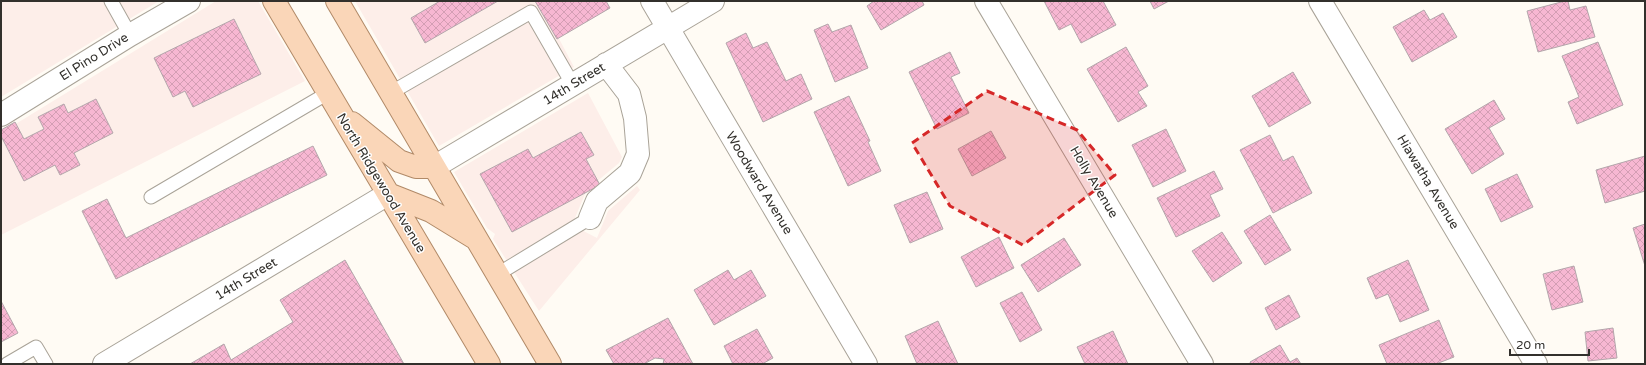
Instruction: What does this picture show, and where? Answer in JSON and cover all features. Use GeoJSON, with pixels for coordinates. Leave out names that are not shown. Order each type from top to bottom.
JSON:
{"type":"FeatureCollection","features":[{"type":"Feature","properties":{"kind":"main road","name":"North Ridgewood Avenue"},"geometry":{"type":"LineString","coordinates":[[274,1],[489,364]]}},
{"type":"Feature","properties":{"kind":"main road"},"geometry":{"type":"LineString","coordinates":[[337,1],[392,92],[550,364]]}},
{"type":"Feature","properties":{"kind":"main road"},"geometry":{"type":"LineString","coordinates":[[341,115],[399,161],[416,167],[434,166]]}},
{"type":"Feature","properties":{"kind":"main road"},"geometry":{"type":"LineString","coordinates":[[388,194],[431,211],[477,240]]}},
{"type":"Feature","properties":{"kind":"street","name":"El Pino Drive"},"geometry":{"type":"LineString","coordinates":[[1,115],[130,35],[189,1]]}},
{"type":"Feature","properties":{"kind":"street","name":"Woodward Avenue"},"geometry":{"type":"LineString","coordinates":[[652,1],[866,364]]}},
{"type":"Feature","properties":{"kind":"street","name":"14th Street"},"geometry":{"type":"LineString","coordinates":[[434,166],[713,1]]}},
{"type":"Feature","properties":{"kind":"street","name":"Holly Avenue"},"geometry":{"type":"LineString","coordinates":[[986,1],[1202,364]]}},
{"type":"Feature","properties":{"kind":"street","name":"Hiawatha Avenue"},"geometry":{"type":"LineString","coordinates":[[1320,1],[1536,364]]}},
{"type":"Feature","properties":{"kind":"street"},"geometry":{"type":"LineString","coordinates":[[590,218],[597,201],[630,173],[638,154],[635,118],[629,94],[606,64]]}},
{"type":"Feature","properties":{"kind":"street","name":"14th Street"},"geometry":{"type":"LineString","coordinates":[[104,364],[388,194]]}},
{"type":"Feature","properties":{"kind":"lane"},"geometry":{"type":"LineString","coordinates":[[111,1],[130,35]]}},
{"type":"Feature","properties":{"kind":"lane"},"geometry":{"type":"LineString","coordinates":[[392,92],[531,12],[573,85]]}},
{"type":"Feature","properties":{"kind":"lane"},"geometry":{"type":"LineString","coordinates":[[151,197],[328,93]]}},
{"type":"Feature","properties":{"kind":"lane"},"geometry":{"type":"LineString","coordinates":[[498,274],[590,218]]}},
{"type":"Feature","properties":{"kind":"lane"},"geometry":{"type":"LineString","coordinates":[[7,364],[36,347],[46,364]]}},
{"type":"Feature","properties":{"kind":"highlighted area"},"geometry":{"type":"Polygon","coordinates":[[[987,91],[1077,130],[1115,175],[1023,245],[950,206],[912,143],[987,91]]]}},
{"type":"Feature","properties":{"kind":"shaded area"},"geometry":{"type":"Polygon","coordinates":[[[1,1],[159,1],[1,97],[1,1]]]}},
{"type":"Feature","properties":{"kind":"shaded area"},"geometry":{"type":"Polygon","coordinates":[[[216,1],[258,1],[305,81],[1,235],[1,133],[216,1]]]}},
{"type":"Feature","properties":{"kind":"shaded area"},"geometry":{"type":"Polygon","coordinates":[[[355,1],[539,1],[574,67],[439,146],[355,1]]]}},
{"type":"Feature","properties":{"kind":"shaded area"},"geometry":{"type":"Polygon","coordinates":[[[588,93],[622,157],[619,163],[589,188],[572,225],[597,238],[608,211],[637,186],[640,190],[539,311],[493,239],[495,234],[487,228],[454,172],[588,93]]]}},
{"type":"Feature","properties":{"kind":"building"},"geometry":{"type":"Polygon","coordinates":[[[440,1],[498,1],[425,43],[411,18],[440,1]]]}},
{"type":"Feature","properties":{"kind":"building"},"geometry":{"type":"Polygon","coordinates":[[[535,1],[606,1],[610,8],[557,39],[535,1]]]}},
{"type":"Feature","properties":{"kind":"building"},"geometry":{"type":"Polygon","coordinates":[[[874,1],[922,1],[924,5],[881,30],[867,6],[874,1]]]}},
{"type":"Feature","properties":{"kind":"building"},"geometry":{"type":"Polygon","coordinates":[[[1044,1],[1103,1],[1116,25],[1081,43],[1071,24],[1059,30],[1044,1]]]}},
{"type":"Feature","properties":{"kind":"building"},"geometry":{"type":"Polygon","coordinates":[[[1150,1],[1169,1],[1154,9],[1150,1]]]}},
{"type":"Feature","properties":{"kind":"building"},"geometry":{"type":"Polygon","coordinates":[[[1568,1],[1570,10],[1586,6],[1595,37],[1538,52],[1527,11],[1568,1]]]}},
{"type":"Feature","properties":{"kind":"building"},"geometry":{"type":"Polygon","coordinates":[[[1424,10],[1430,20],[1443,13],[1457,37],[1412,62],[1393,27],[1424,10]]]}},
{"type":"Feature","properties":{"kind":"building"},"geometry":{"type":"Polygon","coordinates":[[[234,19],[261,74],[193,107],[185,91],[173,97],[154,58],[234,19]]]}},
{"type":"Feature","properties":{"kind":"building"},"geometry":{"type":"Polygon","coordinates":[[[828,24],[832,32],[851,25],[868,68],[835,82],[814,30],[828,24]]]}},
{"type":"Feature","properties":{"kind":"building"},"geometry":{"type":"Polygon","coordinates":[[[746,33],[753,48],[767,42],[786,81],[801,74],[812,99],[763,122],[726,43],[746,33]]]}},
{"type":"Feature","properties":{"kind":"building"},"geometry":{"type":"Polygon","coordinates":[[[1598,42],[1623,105],[1577,124],[1568,102],[1579,97],[1562,56],[1598,42]]]}},
{"type":"Feature","properties":{"kind":"building"},"geometry":{"type":"Polygon","coordinates":[[[1126,47],[1148,86],[1138,92],[1147,106],[1118,122],[1087,69],[1126,47]]]}},
{"type":"Feature","properties":{"kind":"building"},"geometry":{"type":"Polygon","coordinates":[[[950,52],[960,73],[951,77],[969,113],[937,129],[909,72],[950,52]]]}},
{"type":"Feature","properties":{"kind":"building"},"geometry":{"type":"Polygon","coordinates":[[[1293,72],[1311,103],[1269,127],[1252,96],[1293,72]]]}},
{"type":"Feature","properties":{"kind":"building"},"geometry":{"type":"Polygon","coordinates":[[[849,96],[870,141],[868,142],[881,171],[848,186],[814,112],[849,96]]]}},
{"type":"Feature","properties":{"kind":"building"},"geometry":{"type":"Polygon","coordinates":[[[96,99],[113,133],[74,153],[80,165],[60,175],[55,165],[24,181],[1,136],[1,130],[15,122],[24,139],[44,129],[38,117],[64,104],[68,113],[96,99]]]}},
{"type":"Feature","properties":{"kind":"building"},"geometry":{"type":"Polygon","coordinates":[[[1494,100],[1505,119],[1489,128],[1504,154],[1472,174],[1445,129],[1494,100]]]}},
{"type":"Feature","properties":{"kind":"building"},"geometry":{"type":"Polygon","coordinates":[[[1166,129],[1186,171],[1153,187],[1132,145],[1166,129]]]}},
{"type":"Feature","properties":{"kind":"building"},"geometry":{"type":"Polygon","coordinates":[[[991,131],[1006,158],[972,176],[958,149],[991,131]]]}},
{"type":"Feature","properties":{"kind":"building"},"geometry":{"type":"Polygon","coordinates":[[[581,132],[594,155],[586,159],[600,185],[512,232],[480,174],[528,149],[533,158],[581,132]]]}},
{"type":"Feature","properties":{"kind":"building"},"geometry":{"type":"Polygon","coordinates":[[[1270,135],[1283,161],[1293,156],[1312,193],[1273,213],[1240,150],[1270,135]]]}},
{"type":"Feature","properties":{"kind":"building"},"geometry":{"type":"Polygon","coordinates":[[[313,146],[327,175],[116,279],[82,211],[107,199],[126,238],[313,146]]]}},
{"type":"Feature","properties":{"kind":"building"},"geometry":{"type":"Polygon","coordinates":[[[1645,156],[1645,191],[1605,203],[1596,170],[1645,156]]]}},
{"type":"Feature","properties":{"kind":"building"},"geometry":{"type":"Polygon","coordinates":[[[1214,171],[1223,189],[1210,195],[1220,216],[1176,237],[1157,198],[1214,171]]]}},
{"type":"Feature","properties":{"kind":"building"},"geometry":{"type":"Polygon","coordinates":[[[1517,174],[1533,207],[1501,222],[1485,189],[1517,174]]]}},
{"type":"Feature","properties":{"kind":"building"},"geometry":{"type":"Polygon","coordinates":[[[927,192],[943,229],[910,243],[894,205],[927,192]]]}},
{"type":"Feature","properties":{"kind":"building"},"geometry":{"type":"Polygon","coordinates":[[[1270,215],[1291,250],[1265,265],[1244,231],[1270,215]]]}},
{"type":"Feature","properties":{"kind":"building"},"geometry":{"type":"Polygon","coordinates":[[[1645,224],[1645,266],[1633,228],[1645,224]]]}},
{"type":"Feature","properties":{"kind":"building"},"geometry":{"type":"Polygon","coordinates":[[[1222,232],[1242,263],[1213,282],[1192,251],[1222,232]]]}},
{"type":"Feature","properties":{"kind":"building"},"geometry":{"type":"Polygon","coordinates":[[[999,237],[1014,268],[976,287],[961,257],[999,237]]]}},
{"type":"Feature","properties":{"kind":"building"},"geometry":{"type":"Polygon","coordinates":[[[1064,238],[1081,265],[1038,292],[1021,265],[1064,238]]]}},
{"type":"Feature","properties":{"kind":"building"},"geometry":{"type":"Polygon","coordinates":[[[345,260],[404,364],[190,364],[224,344],[231,360],[293,322],[280,300],[345,260]]]}},
{"type":"Feature","properties":{"kind":"building"},"geometry":{"type":"Polygon","coordinates":[[[1408,260],[1429,310],[1400,322],[1388,294],[1376,299],[1367,278],[1408,260]]]}},
{"type":"Feature","properties":{"kind":"building"},"geometry":{"type":"Polygon","coordinates":[[[1574,266],[1583,302],[1552,310],[1543,274],[1574,266]]]}},
{"type":"Feature","properties":{"kind":"building"},"geometry":{"type":"Polygon","coordinates":[[[728,270],[734,280],[751,270],[766,296],[714,325],[694,290],[728,270]]]}},
{"type":"Feature","properties":{"kind":"building"},"geometry":{"type":"Polygon","coordinates":[[[1022,292],[1042,330],[1020,342],[1000,303],[1022,292]]]}},
{"type":"Feature","properties":{"kind":"building"},"geometry":{"type":"Polygon","coordinates":[[[1289,295],[1300,317],[1276,330],[1265,308],[1289,295]]]}},
{"type":"Feature","properties":{"kind":"building"},"geometry":{"type":"Polygon","coordinates":[[[1,301],[18,333],[1,342],[1,301]]]}},
{"type":"Feature","properties":{"kind":"building"},"geometry":{"type":"Polygon","coordinates":[[[668,318],[693,364],[663,364],[664,359],[655,358],[644,364],[614,364],[606,350],[668,318]]]}},
{"type":"Feature","properties":{"kind":"building"},"geometry":{"type":"Polygon","coordinates":[[[1439,320],[1454,357],[1436,364],[1387,364],[1379,345],[1439,320]]]}},
{"type":"Feature","properties":{"kind":"building"},"geometry":{"type":"Polygon","coordinates":[[[938,321],[958,364],[917,364],[905,336],[938,321]]]}},
{"type":"Feature","properties":{"kind":"building"},"geometry":{"type":"Polygon","coordinates":[[[1613,328],[1617,358],[1588,361],[1585,332],[1613,328]]]}},
{"type":"Feature","properties":{"kind":"building"},"geometry":{"type":"Polygon","coordinates":[[[757,329],[773,358],[762,364],[733,364],[724,346],[757,329]]]}},
{"type":"Feature","properties":{"kind":"building"},"geometry":{"type":"Polygon","coordinates":[[[1113,331],[1128,364],[1085,364],[1077,347],[1113,331]]]}},
{"type":"Feature","properties":{"kind":"building"},"geometry":{"type":"Polygon","coordinates":[[[1280,345],[1290,362],[1297,358],[1301,364],[1251,364],[1250,362],[1280,345]]]}}]}
